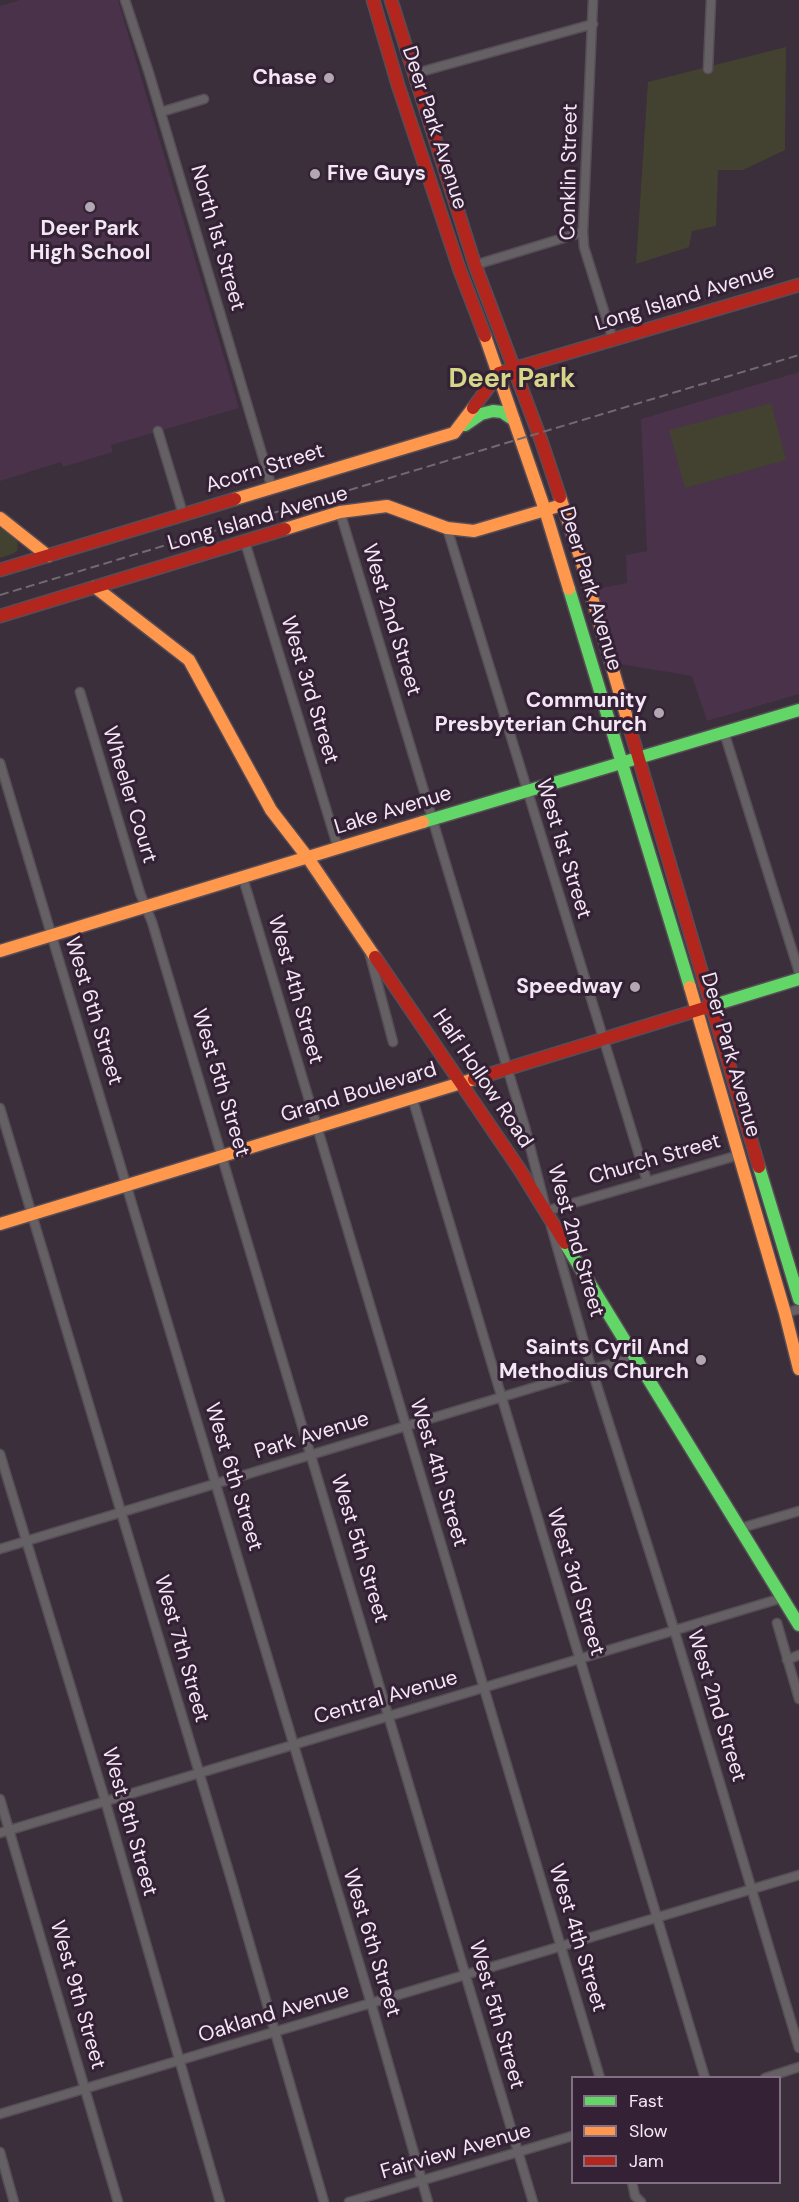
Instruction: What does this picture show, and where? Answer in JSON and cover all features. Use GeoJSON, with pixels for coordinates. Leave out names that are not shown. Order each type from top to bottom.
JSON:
{"type":"FeatureCollection","features":[{"type":"Feature","properties":{"kind":"street","name":"North 1st Street"},"geometry":{"type":"LineString","coordinates":[[125,0],[161,112],[272,488]]}},
{"type":"Feature","properties":{"kind":"street","name":"Deer Park Avenue"},"geometry":{"type":"LineString","coordinates":[[373,0],[459,268],[499,373],[545,510],[659,879],[785,1313],[799,1369]]}},
{"type":"Feature","properties":{"kind":"street","name":"Deer Park Avenue"},"geometry":{"type":"LineString","coordinates":[[391,0],[475,265],[541,440],[562,505],[640,757],[711,1006],[799,1299]]}},
{"type":"Feature","properties":{"kind":"street","name":"Conklin Street"},"geometry":{"type":"LineString","coordinates":[[593,0],[583,232],[584,247],[614,340]]}},
{"type":"Feature","properties":{"kind":"street"},"geometry":{"type":"LineString","coordinates":[[708,69],[711,0]]}},
{"type":"Feature","properties":{"kind":"street"},"geometry":{"type":"LineString","coordinates":[[413,74],[592,24]]}},
{"type":"Feature","properties":{"kind":"street"},"geometry":{"type":"LineString","coordinates":[[161,112],[204,99]]}},
{"type":"Feature","properties":{"kind":"street"},"geometry":{"type":"LineString","coordinates":[[419,147],[432,156],[444,171]]}},
{"type":"Feature","properties":{"kind":"street"},"geometry":{"type":"LineString","coordinates":[[475,265],[583,232]]}},
{"type":"Feature","properties":{"kind":"street","name":"Long Island Avenue"},"geometry":{"type":"LineString","coordinates":[[514,369],[799,285]]}},
{"type":"Feature","properties":{"kind":"street"},"geometry":{"type":"LineString","coordinates":[[454,433],[499,373],[514,369]]}},
{"type":"Feature","properties":{"kind":"street","name":"Acorn Street"},"geometry":{"type":"LineString","coordinates":[[0,570],[454,433],[474,418],[487,412],[502,412],[514,420]]}},
{"type":"Feature","properties":{"kind":"street"},"geometry":{"type":"LineString","coordinates":[[158,431],[183,514]]}},
{"type":"Feature","properties":{"kind":"street","name":"Long Island Avenue"},"geometry":{"type":"LineString","coordinates":[[0,616],[340,512],[387,506],[447,528],[474,531],[562,505]]}},
{"type":"Feature","properties":{"kind":"street","name":"West 2nd Street"},"geometry":{"type":"LineString","coordinates":[[340,512],[507,1068],[592,1370],[674,1629],[799,2048]]}},
{"type":"Feature","properties":{"kind":"street"},"geometry":{"type":"LineString","coordinates":[[0,518],[48,556]]}},
{"type":"Feature","properties":{"kind":"street","name":"West 1st Street"},"geometry":{"type":"LineString","coordinates":[[447,528],[647,1180]]}},
{"type":"Feature","properties":{"kind":"street","name":"West 3rd Street"},"geometry":{"type":"LineString","coordinates":[[246,542],[338,848]]}},
{"type":"Feature","properties":{"kind":"street","name":"Half Hollow Road"},"geometry":{"type":"LineString","coordinates":[[95,587],[189,660],[271,810],[309,858],[546,1211],[799,1625]]}},
{"type":"Feature","properties":{"kind":"street","name":"Wheeler Court"},"geometry":{"type":"LineString","coordinates":[[80,692],[146,907]]}},
{"type":"Feature","properties":{"kind":"street","name":"Lake Avenue"},"geometry":{"type":"LineString","coordinates":[[0,951],[526,790],[799,710]]}},
{"type":"Feature","properties":{"kind":"street"},"geometry":{"type":"LineString","coordinates":[[724,732],[799,972]]}},
{"type":"Feature","properties":{"kind":"street","name":"West 6th Street"},"geometry":{"type":"LineString","coordinates":[[0,764],[428,2202]]}},
{"type":"Feature","properties":{"kind":"street","name":"West 4th Street"},"geometry":{"type":"LineString","coordinates":[[243,878],[599,2076]]}},
{"type":"Feature","properties":{"kind":"street","name":"West 5th Street"},"geometry":{"type":"LineString","coordinates":[[146,907],[223,1156],[533,2202]]}},
{"type":"Feature","properties":{"kind":"street"},"geometry":{"type":"LineString","coordinates":[[369,949],[393,1042]]}},
{"type":"Feature","properties":{"kind":"street","name":"Grand Boulevard"},"geometry":{"type":"LineString","coordinates":[[0,1224],[799,979]]}},
{"type":"Feature","properties":{"kind":"street","name":"West 3rd Street"},"geometry":{"type":"LineString","coordinates":[[412,1097],[704,2076]]}},
{"type":"Feature","properties":{"kind":"street","name":"West 7th Street"},"geometry":{"type":"LineString","coordinates":[[0,1108],[122,1512],[324,2202]]}},
{"type":"Feature","properties":{"kind":"street","name":"Church Street"},"geometry":{"type":"LineString","coordinates":[[546,1211],[739,1155]]}},
{"type":"Feature","properties":{"kind":"street"},"geometry":{"type":"LineString","coordinates":[[785,1313],[799,1309]]}},
{"type":"Feature","properties":{"kind":"street","name":"Park Avenue"},"geometry":{"type":"LineString","coordinates":[[0,1549],[634,1357]]}},
{"type":"Feature","properties":{"kind":"street","name":"West 8th Street"},"geometry":{"type":"LineString","coordinates":[[0,1454],[105,1800],[220,2202]]}},
{"type":"Feature","properties":{"kind":"street"},"geometry":{"type":"LineString","coordinates":[[741,1528],[799,1511]]}},
{"type":"Feature","properties":{"kind":"street","name":"Central Avenue"},"geometry":{"type":"LineString","coordinates":[[0,1833],[782,1598]]}},
{"type":"Feature","properties":{"kind":"street"},"geometry":{"type":"LineString","coordinates":[[777,1623],[799,1699]]}},
{"type":"Feature","properties":{"kind":"street"},"geometry":{"type":"LineString","coordinates":[[788,1660],[799,1654]]}},
{"type":"Feature","properties":{"kind":"street","name":"West 9th Street"},"geometry":{"type":"LineString","coordinates":[[0,1799],[118,2202]]}},
{"type":"Feature","properties":{"kind":"street","name":"Oakland Avenue"},"geometry":{"type":"LineString","coordinates":[[0,2114],[799,1875]]}},
{"type":"Feature","properties":{"kind":"street"},"geometry":{"type":"LineString","coordinates":[[771,2076],[799,2067]]}},
{"type":"Feature","properties":{"kind":"street","name":"Fairview Avenue"},"geometry":{"type":"LineString","coordinates":[[349,2202],[571,2137]]}},
{"type":"Feature","properties":{"kind":"street"},"geometry":{"type":"LineString","coordinates":[[0,2152],[14,2202]]}},
{"type":"Feature","properties":{"kind":"street"},"geometry":{"type":"LineString","coordinates":[[632,2184],[635,2196],[641,2202]]}},
{"type":"Feature","properties":{"kind":"shaded area","name":"Deer Park High School"},"geometry":{"type":"Polygon","coordinates":[[[20,0],[118,0],[239,408],[111,445],[113,452],[63,467],[61,462],[0,481],[0,6],[20,0]]]}},
{"type":"Feature","properties":{"kind":"shaded area"},"geometry":{"type":"Polygon","coordinates":[[[786,47],[785,150],[743,170],[718,170],[716,226],[692,231],[689,247],[636,264],[648,82],[786,47]]]}},
{"type":"Feature","properties":{"kind":"shaded area"},"geometry":{"type":"Polygon","coordinates":[[[799,372],[799,694],[707,721],[692,676],[620,664],[596,589],[627,583],[626,555],[647,551],[641,419],[799,372]]]}},
{"type":"Feature","properties":{"kind":"shaded area"},"geometry":{"type":"Polygon","coordinates":[[[771,403],[786,460],[685,488],[669,430],[771,403]]]}},
{"type":"Feature","properties":{"kind":"shaded area"},"geometry":{"type":"Polygon","coordinates":[[[0,525],[16,539],[18,545],[17,551],[0,558],[0,525]]]}},
{"type":"Feature","properties":{"kind":"railway"},"geometry":{"type":"LineString","coordinates":[[0,595],[799,355]]}},
{"type":"Feature","properties":{"kind":"traffic: fast"},"geometry":{"type":"LineString","coordinates":[[465,425],[481,414],[493,411],[502,412],[514,420]]}},
{"type":"Feature","properties":{"kind":"traffic: fast"},"geometry":{"type":"LineString","coordinates":[[569,589],[690,987]]}},
{"type":"Feature","properties":{"kind":"traffic: fast"},"geometry":{"type":"LineString","coordinates":[[423,822],[799,710]]}},
{"type":"Feature","properties":{"kind":"traffic: fast"},"geometry":{"type":"LineString","coordinates":[[714,1005],[799,979]]}},
{"type":"Feature","properties":{"kind":"traffic: fast"},"geometry":{"type":"LineString","coordinates":[[759,1167],[799,1299]]}},
{"type":"Feature","properties":{"kind":"traffic: fast"},"geometry":{"type":"LineString","coordinates":[[565,1243],[799,1625]]}},
{"type":"Feature","properties":{"kind":"traffic: slow"},"geometry":{"type":"LineString","coordinates":[[485,336],[545,510],[569,589]]}},
{"type":"Feature","properties":{"kind":"traffic: slow"},"geometry":{"type":"LineString","coordinates":[[235,499],[454,433],[473,408]]}},
{"type":"Feature","properties":{"kind":"traffic: slow"},"geometry":{"type":"LineString","coordinates":[[560,497],[582,563],[628,722]]}},
{"type":"Feature","properties":{"kind":"traffic: slow"},"geometry":{"type":"LineString","coordinates":[[285,529],[340,512],[387,506],[447,528],[474,531],[562,505]]}},
{"type":"Feature","properties":{"kind":"traffic: slow"},"geometry":{"type":"LineString","coordinates":[[0,518],[48,556]]}},
{"type":"Feature","properties":{"kind":"traffic: slow"},"geometry":{"type":"LineString","coordinates":[[95,587],[189,660],[271,810],[308,858],[375,957]]}},
{"type":"Feature","properties":{"kind":"traffic: slow"},"geometry":{"type":"LineString","coordinates":[[0,951],[423,822]]}},
{"type":"Feature","properties":{"kind":"traffic: slow"},"geometry":{"type":"LineString","coordinates":[[690,987],[785,1313],[799,1369]]}},
{"type":"Feature","properties":{"kind":"traffic: slow"},"geometry":{"type":"LineString","coordinates":[[0,1224],[474,1079]]}},
{"type":"Feature","properties":{"kind":"traffic: jam"},"geometry":{"type":"LineString","coordinates":[[373,0],[398,85],[459,268],[485,336]]}},
{"type":"Feature","properties":{"kind":"traffic: jam"},"geometry":{"type":"LineString","coordinates":[[391,0],[475,265],[560,497]]}},
{"type":"Feature","properties":{"kind":"traffic: jam"},"geometry":{"type":"LineString","coordinates":[[473,408],[499,373],[799,285]]}},
{"type":"Feature","properties":{"kind":"traffic: jam"},"geometry":{"type":"LineString","coordinates":[[0,570],[235,499]]}},
{"type":"Feature","properties":{"kind":"traffic: jam"},"geometry":{"type":"LineString","coordinates":[[0,616],[285,529]]}},
{"type":"Feature","properties":{"kind":"traffic: jam"},"geometry":{"type":"LineString","coordinates":[[628,722],[759,1167]]}},
{"type":"Feature","properties":{"kind":"traffic: jam"},"geometry":{"type":"LineString","coordinates":[[375,957],[520,1170],[565,1243]]}},
{"type":"Feature","properties":{"kind":"traffic: jam"},"geometry":{"type":"LineString","coordinates":[[474,1079],[714,1005]]}},
{"type":"Feature","properties":{"kind":"place","name":"Chase"},"geometry":{"type":"Point","coordinates":[329,78]}},
{"type":"Feature","properties":{"kind":"place","name":"Five Guys"},"geometry":{"type":"Point","coordinates":[315,174]}},
{"type":"Feature","properties":{"kind":"place","name":"Deer Park High School"},"geometry":{"type":"Point","coordinates":[90,207]}},
{"type":"Feature","properties":{"kind":"place","name":"Community Presbyterian Church"},"geometry":{"type":"Point","coordinates":[659,713]}},
{"type":"Feature","properties":{"kind":"place","name":"Speedway"},"geometry":{"type":"Point","coordinates":[635,987]}},
{"type":"Feature","properties":{"kind":"place","name":"Saints Cyril And Methodius Church"},"geometry":{"type":"Point","coordinates":[701,1360]}},
{"type":"Feature","properties":{"kind":"district","name":"Deer Park"},"geometry":{"type":"Point","coordinates":[512,380]}}]}
